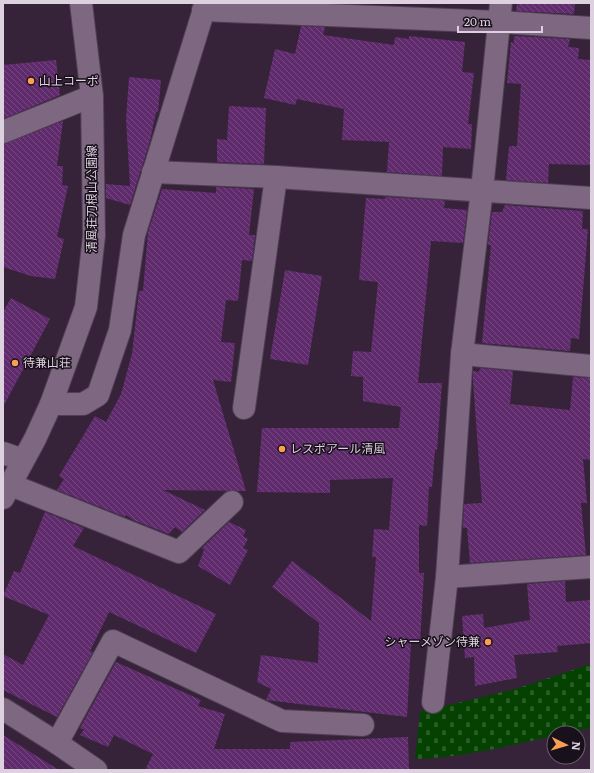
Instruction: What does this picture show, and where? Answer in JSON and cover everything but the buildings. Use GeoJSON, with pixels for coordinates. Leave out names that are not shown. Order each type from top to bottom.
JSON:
{"type":"FeatureCollection","features":[{"type":"Feature","properties":{"kind":"street","name":"清風荘刀根山公園線"},"geometry":{"type":"LineString","coordinates":[[7,491],[51,404],[86,307],[94,236],[92,96],[81,3]]}},
{"type":"Feature","properties":{"kind":"street"},"geometry":{"type":"LineString","coordinates":[[51,404],[83,404],[98,395],[120,330],[134,235],[205,6],[500,12],[591,28]]}},
{"type":"Feature","properties":{"kind":"street"},"geometry":{"type":"LineString","coordinates":[[433,702],[447,577],[462,354],[482,190],[500,12]]}},
{"type":"Feature","properties":{"kind":"street"},"geometry":{"type":"LineString","coordinates":[[3,132],[92,96]]}},
{"type":"Feature","properties":{"kind":"street"},"geometry":{"type":"LineString","coordinates":[[153,172],[276,177],[591,198]]}},
{"type":"Feature","properties":{"kind":"street"},"geometry":{"type":"LineString","coordinates":[[244,408],[276,177]]}},
{"type":"Feature","properties":{"kind":"street"},"geometry":{"type":"LineString","coordinates":[[462,354],[591,363]]}},
{"type":"Feature","properties":{"kind":"street"},"geometry":{"type":"LineString","coordinates":[[3,453],[23,460]]}},
{"type":"Feature","properties":{"kind":"street"},"geometry":{"type":"LineString","coordinates":[[7,491],[179,552],[232,502]]}},
{"type":"Feature","properties":{"kind":"street"},"geometry":{"type":"LineString","coordinates":[[447,577],[591,567]]}},
{"type":"Feature","properties":{"kind":"street"},"geometry":{"type":"LineString","coordinates":[[57,743],[113,641],[282,721],[363,725]]}},
{"type":"Feature","properties":{"kind":"street"},"geometry":{"type":"LineString","coordinates":[[3,709],[96,770]]}},
{"type":"Feature","properties":{"kind":"green space"},"geometry":{"type":"Polygon","coordinates":[[[591,664],[591,728],[586,729],[586,725],[546,725],[546,738],[485,751],[415,759],[420,712],[515,689],[591,664]]]}},
{"type":"Feature","properties":{"kind":"place","name":"山上コーポ"},"geometry":{"type":"Point","coordinates":[31,81]}},
{"type":"Feature","properties":{"kind":"place","name":"待兼山荘"},"geometry":{"type":"Point","coordinates":[15,363]}},
{"type":"Feature","properties":{"kind":"place","name":"レスポアール清風"},"geometry":{"type":"Point","coordinates":[282,449]}},
{"type":"Feature","properties":{"kind":"place","name":"シャーメゾン待兼"},"geometry":{"type":"Point","coordinates":[488,642]}}]}
